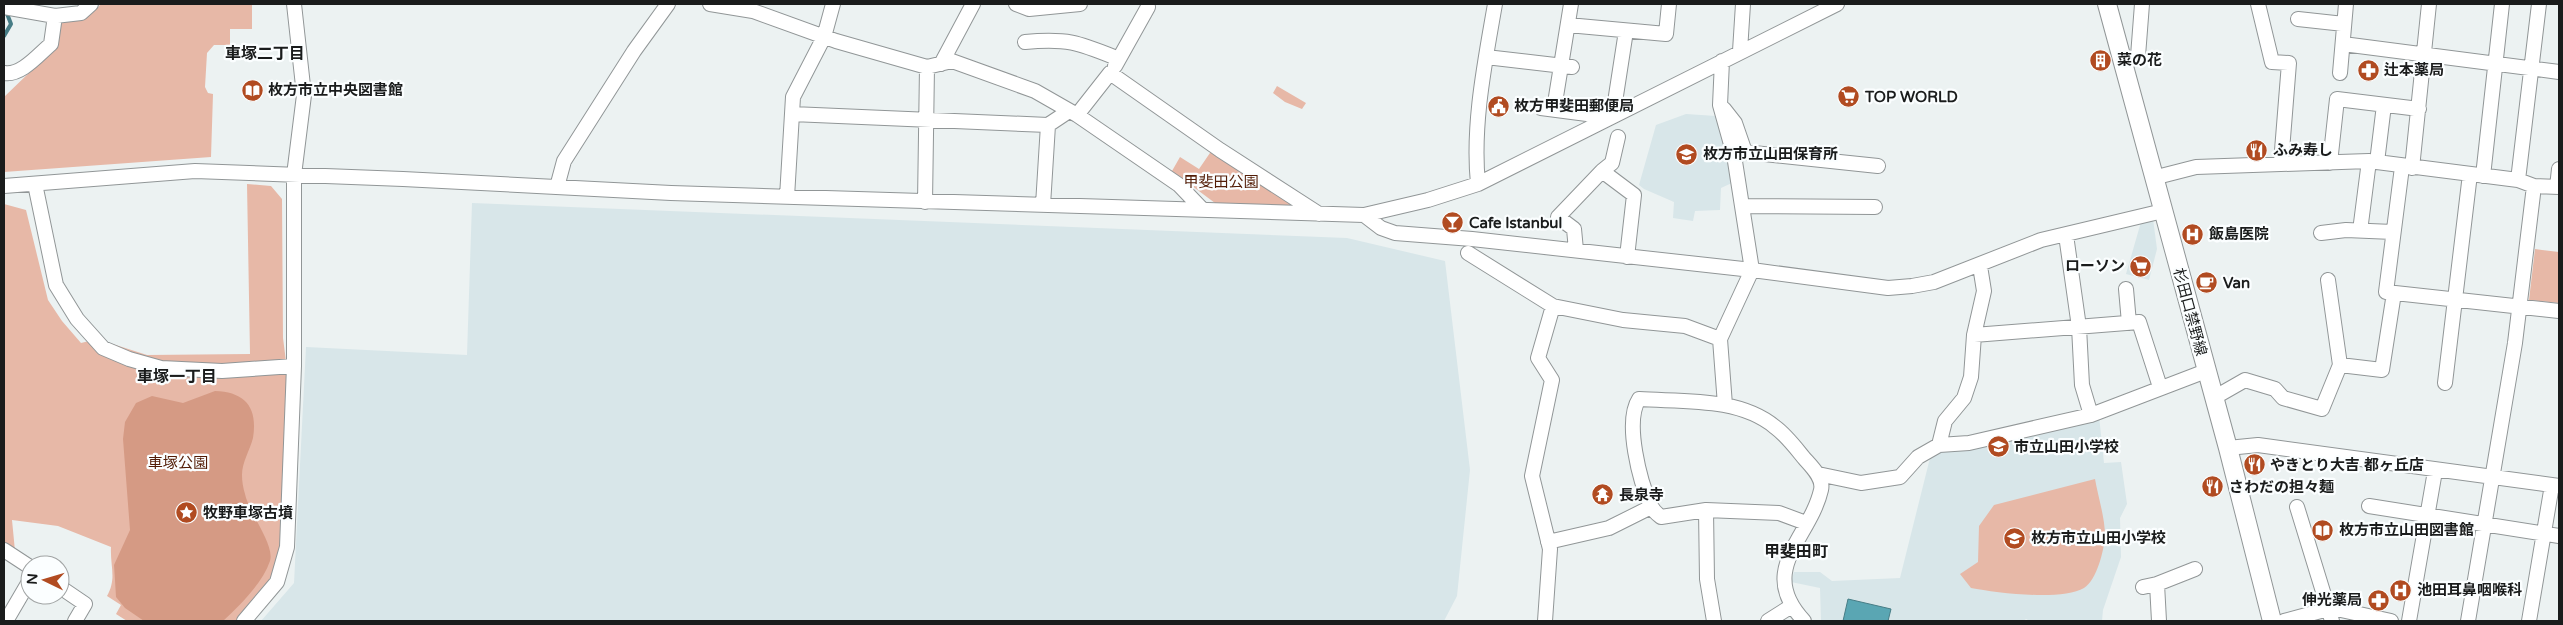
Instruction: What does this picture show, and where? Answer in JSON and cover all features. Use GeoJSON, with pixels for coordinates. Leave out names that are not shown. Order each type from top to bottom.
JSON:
{"type":"FeatureCollection","features":[{"type":"Feature","properties":{"kind":"main road","name":"杉田口禁野線"},"geometry":{"type":"LineString","coordinates":[[2107,4],[2122,65],[2228,448],[2272,621]]}},
{"type":"Feature","properties":{"kind":"street"},"geometry":{"type":"LineString","coordinates":[[7,8],[55,16],[82,13],[91,4]]}},
{"type":"Feature","properties":{"kind":"street"},"geometry":{"type":"LineString","coordinates":[[244,621],[277,582],[287,547],[294,366],[294,175],[304,95],[294,4]]}},
{"type":"Feature","properties":{"kind":"street"},"geometry":{"type":"LineString","coordinates":[[556,187],[564,161],[629,59],[668,4]]}},
{"type":"Feature","properties":{"kind":"street"},"geometry":{"type":"LineString","coordinates":[[710,4],[753,11],[824,37],[927,67],[952,61],[1035,91],[1073,113],[1179,185],[1203,210]]}},
{"type":"Feature","properties":{"kind":"street"},"geometry":{"type":"LineString","coordinates":[[788,197],[793,97],[824,37],[833,4]]}},
{"type":"Feature","properties":{"kind":"street"},"geometry":{"type":"LineString","coordinates":[[941,64],[973,4]]}},
{"type":"Feature","properties":{"kind":"street"},"geometry":{"type":"LineString","coordinates":[[1016,4],[1029,9],[1080,4]]}},
{"type":"Feature","properties":{"kind":"street"},"geometry":{"type":"LineString","coordinates":[[1478,184],[1475,154],[1486,57],[1495,4]]}},
{"type":"Feature","properties":{"kind":"street"},"geometry":{"type":"LineString","coordinates":[[1571,4],[1568,25],[1567,66],[1548,109],[1609,117]]}},
{"type":"Feature","properties":{"kind":"street"},"geometry":{"type":"LineString","coordinates":[[1568,25],[1666,34],[1669,4]]}},
{"type":"Feature","properties":{"kind":"street"},"geometry":{"type":"LineString","coordinates":[[1740,51],[1743,4]]}},
{"type":"Feature","properties":{"kind":"street"},"geometry":{"type":"LineString","coordinates":[[4,186],[195,171],[788,197],[1364,215],[1428,200],[1478,184],[1837,4]]}},
{"type":"Feature","properties":{"kind":"street"},"geometry":{"type":"LineString","coordinates":[[2122,65],[2138,56],[2142,4]]}},
{"type":"Feature","properties":{"kind":"street"},"geometry":{"type":"LineString","coordinates":[[2258,4],[2272,62],[2289,63],[2281,163]]}},
{"type":"Feature","properties":{"kind":"street"},"geometry":{"type":"LineString","coordinates":[[2340,73],[2346,4]]}},
{"type":"Feature","properties":{"kind":"street"},"geometry":{"type":"LineString","coordinates":[[2429,4],[2419,108],[2394,232],[2386,292],[2559,310]]}},
{"type":"Feature","properties":{"kind":"street"},"geometry":{"type":"LineString","coordinates":[[2445,383],[2476,175],[2495,64],[2502,4]]}},
{"type":"Feature","properties":{"kind":"street"},"geometry":{"type":"LineString","coordinates":[[2518,180],[2539,4]]}},
{"type":"Feature","properties":{"kind":"street"},"geometry":{"type":"LineString","coordinates":[[792,114],[1048,125],[1073,113],[1110,73],[1148,7]]}},
{"type":"Feature","properties":{"kind":"street"},"geometry":{"type":"LineString","coordinates":[[4,73],[11,74],[19,71],[51,44],[55,16]]}},
{"type":"Feature","properties":{"kind":"street"},"geometry":{"type":"LineString","coordinates":[[2298,19],[2344,24]]}},
{"type":"Feature","properties":{"kind":"street"},"geometry":{"type":"LineString","coordinates":[[1609,117],[1626,31]]}},
{"type":"Feature","properties":{"kind":"street"},"geometry":{"type":"LineString","coordinates":[[1025,42],[1056,39],[1080,43],[1119,60]]}},
{"type":"Feature","properties":{"kind":"street"},"geometry":{"type":"LineString","coordinates":[[2343,44],[2559,72]]}},
{"type":"Feature","properties":{"kind":"street"},"geometry":{"type":"LineString","coordinates":[[1486,57],[1567,66]]}},
{"type":"Feature","properties":{"kind":"street"},"geometry":{"type":"LineString","coordinates":[[1722,61],[1720,105],[1734,155],[1752,270],[1720,339],[1725,405]]}},
{"type":"Feature","properties":{"kind":"street"},"geometry":{"type":"LineString","coordinates":[[925,202],[927,67]]}},
{"type":"Feature","properties":{"kind":"street"},"geometry":{"type":"LineString","coordinates":[[1110,73],[1220,150],[1319,214]]}},
{"type":"Feature","properties":{"kind":"street"},"geometry":{"type":"LineString","coordinates":[[2330,163],[2337,99],[2419,108]]}},
{"type":"Feature","properties":{"kind":"street"},"geometry":{"type":"LineString","coordinates":[[2360,230],[2384,104]]}},
{"type":"Feature","properties":{"kind":"street"},"geometry":{"type":"LineString","coordinates":[[1720,105],[1735,123],[1745,152],[1878,166]]}},
{"type":"Feature","properties":{"kind":"street"},"geometry":{"type":"LineString","coordinates":[[1042,205],[1048,125]]}},
{"type":"Feature","properties":{"kind":"street"},"geometry":{"type":"LineString","coordinates":[[1576,250],[1574,230],[1558,217],[1612,163],[1618,136]]}},
{"type":"Feature","properties":{"kind":"street"},"geometry":{"type":"LineString","coordinates":[[2153,178],[2196,168],[2281,163],[2373,162],[2518,180],[2534,186],[2558,187],[2559,169]]}},
{"type":"Feature","properties":{"kind":"street"},"geometry":{"type":"LineString","coordinates":[[1602,171],[1634,194],[1627,257]]}},
{"type":"Feature","properties":{"kind":"street"},"geometry":{"type":"LineString","coordinates":[[35,184],[56,285],[77,319],[103,348],[129,359],[161,368],[222,371],[294,366]]}},
{"type":"Feature","properties":{"kind":"street"},"geometry":{"type":"LineString","coordinates":[[2468,621],[2494,476],[2520,307],[2534,186]]}},
{"type":"Feature","properties":{"kind":"street"},"geometry":{"type":"LineString","coordinates":[[1743,206],[1875,207]]}},
{"type":"Feature","properties":{"kind":"street"},"geometry":{"type":"LineString","coordinates":[[1364,215],[1381,228],[1395,233],[1576,250],[1888,288],[1934,282],[1980,266],[2041,240],[2163,211]]}},
{"type":"Feature","properties":{"kind":"street"},"geometry":{"type":"LineString","coordinates":[[2321,234],[2360,230],[2394,232]]}},
{"type":"Feature","properties":{"kind":"street"},"geometry":{"type":"LineString","coordinates":[[2066,235],[2080,327],[2081,380],[2091,415]]}},
{"type":"Feature","properties":{"kind":"street"},"geometry":{"type":"LineString","coordinates":[[1468,253],[1553,306],[1623,320],[1686,326],[1720,339]]}},
{"type":"Feature","properties":{"kind":"street"},"geometry":{"type":"LineString","coordinates":[[1939,445],[1945,421],[1964,398],[1972,377],[1974,335],[1984,291],[1980,266]]}},
{"type":"Feature","properties":{"kind":"street"},"geometry":{"type":"LineString","coordinates":[[2213,395],[2218,396],[2244,380],[2275,389],[2283,398],[2322,409],[2340,365],[2328,280]]}},
{"type":"Feature","properties":{"kind":"street"},"geometry":{"type":"LineString","coordinates":[[2126,290],[2129,323]]}},
{"type":"Feature","properties":{"kind":"street"},"geometry":{"type":"LineString","coordinates":[[2340,365],[2382,370],[2394,293]]}},
{"type":"Feature","properties":{"kind":"street"},"geometry":{"type":"LineString","coordinates":[[1545,621],[1550,549],[1532,476],[1552,380],[1538,358],[1553,306]]}},
{"type":"Feature","properties":{"kind":"street"},"geometry":{"type":"LineString","coordinates":[[1974,335],[2139,322],[2160,387]]}},
{"type":"Feature","properties":{"kind":"street"},"geometry":{"type":"LineString","coordinates":[[1818,474],[1861,483],[1900,477],[1918,457],[1939,445],[1969,443],[2091,415],[2206,371]]}},
{"type":"Feature","properties":{"kind":"street"},"geometry":{"type":"LineString","coordinates":[[1804,621],[1790,606],[1784,580],[1791,551],[1806,523],[1822,489],[1818,474],[1775,426],[1745,411],[1725,405],[1639,399],[1634,408],[1634,450],[1651,507],[1661,517],[1706,510],[1779,513],[1806,523]]}},
{"type":"Feature","properties":{"kind":"street"},"geometry":{"type":"LineString","coordinates":[[2228,448],[2258,446],[2435,471],[2494,476],[2556,486],[2529,621]]}},
{"type":"Feature","properties":{"kind":"street"},"geometry":{"type":"LineString","coordinates":[[2409,621],[2429,516],[2435,471]]}},
{"type":"Feature","properties":{"kind":"street"},"geometry":{"type":"LineString","coordinates":[[2369,506],[2559,536]]}},
{"type":"Feature","properties":{"kind":"street"},"geometry":{"type":"LineString","coordinates":[[1548,542],[1609,528],[1651,507]]}},
{"type":"Feature","properties":{"kind":"street"},"geometry":{"type":"LineString","coordinates":[[2297,507],[2330,615]]}},
{"type":"Feature","properties":{"kind":"street"},"geometry":{"type":"LineString","coordinates":[[1706,510],[1707,580],[1714,621]]}},
{"type":"Feature","properties":{"kind":"street"},"geometry":{"type":"LineString","coordinates":[[4,550],[20,560]]}},
{"type":"Feature","properties":{"kind":"street"},"geometry":{"type":"LineString","coordinates":[[2143,587],[2157,584],[2195,568]]}},
{"type":"Feature","properties":{"kind":"street"},"geometry":{"type":"LineString","coordinates":[[2157,584],[2160,621]]}},
{"type":"Feature","properties":{"kind":"street"},"geometry":{"type":"LineString","coordinates":[[70,594],[86,604],[75,621]]}},
{"type":"Feature","properties":{"kind":"street"},"geometry":{"type":"LineString","coordinates":[[6,621],[20,597]]}},
{"type":"Feature","properties":{"kind":"street"},"geometry":{"type":"LineString","coordinates":[[1768,621],[1790,606]]}},
{"type":"Feature","properties":{"kind":"street"},"geometry":{"type":"LineString","coordinates":[[2284,621],[2330,615],[2391,621]]}},
{"type":"Feature","properties":{"kind":"shaded area","name":"枚方市立山田保育所"},"geometry":{"type":"Polygon","coordinates":[[[1686,114],[1716,116],[1734,182],[1721,188],[1720,210],[1695,211],[1693,221],[1673,218],[1674,202],[1639,185],[1656,125],[1686,114]]]}},
{"type":"Feature","properties":{"kind":"shaded area"},"geometry":{"type":"Polygon","coordinates":[[[472,203],[1347,238],[1445,261],[1470,470],[1457,596],[1444,621],[261,621],[294,583],[306,347],[467,355],[472,203]]]}},
{"type":"Feature","properties":{"kind":"shaded area"},"geometry":{"type":"Polygon","coordinates":[[[2153,219],[2157,249],[2149,280],[2126,274],[2141,222],[2153,219]]]}},
{"type":"Feature","properties":{"kind":"shaded area","name":"枚方市立山田小学校"},"geometry":{"type":"Polygon","coordinates":[[[2099,416],[2104,463],[2121,462],[2127,504],[2120,518],[2121,557],[2103,610],[2102,621],[2030,621],[2026,619],[2023,621],[1821,621],[1820,588],[1791,582],[1794,572],[1820,572],[1832,581],[1900,578],[1931,454],[2099,416]]]}},
{"type":"Feature","properties":{"kind":"green space"},"geometry":{"type":"Polygon","coordinates":[[[101,4],[252,4],[252,29],[230,29],[230,45],[214,45],[207,53],[205,87],[208,93],[213,94],[211,157],[4,172],[4,97],[32,70],[60,16],[83,18],[101,4]]]}},
{"type":"Feature","properties":{"kind":"green space"},"geometry":{"type":"Polygon","coordinates":[[[1277,86],[1306,103],[1302,109],[1285,102],[1273,93],[1277,86]]]}},
{"type":"Feature","properties":{"kind":"green space","name":"甲斐田公園"},"geometry":{"type":"Polygon","coordinates":[[[1212,150],[1295,207],[1215,203],[1172,171],[1180,157],[1199,169],[1212,150]]]}},
{"type":"Feature","properties":{"kind":"green space","name":"車塚公園"},"geometry":{"type":"Polygon","coordinates":[[[247,184],[271,186],[282,199],[283,338],[290,393],[283,562],[244,621],[127,621],[116,614],[121,605],[107,596],[112,584],[111,547],[58,526],[12,520],[15,551],[4,543],[4,204],[26,210],[48,300],[62,321],[81,343],[97,339],[147,355],[250,354],[247,184]]]}},
{"type":"Feature","properties":{"kind":"green space"},"geometry":{"type":"Polygon","coordinates":[[[2535,249],[2559,252],[2559,303],[2529,300],[2535,249]]]}},
{"type":"Feature","properties":{"kind":"green space"},"geometry":{"type":"Polygon","coordinates":[[[215,391],[234,394],[242,398],[251,410],[254,427],[253,438],[243,465],[242,482],[247,502],[269,546],[270,561],[256,586],[223,621],[144,621],[125,608],[116,597],[114,565],[130,530],[123,439],[125,422],[136,403],[152,396],[183,403],[215,391]]]}},
{"type":"Feature","properties":{"kind":"green space"},"geometry":{"type":"Polygon","coordinates":[[[2095,479],[2103,515],[2105,536],[2099,564],[2089,584],[2074,592],[2045,595],[2012,594],[1971,588],[1960,574],[1978,562],[1979,526],[1994,505],[2095,479]]]}},
{"type":"Feature","properties":{"kind":"water"},"geometry":{"type":"Polygon","coordinates":[[[1848,599],[1891,609],[1888,621],[1843,621],[1848,599]]]}},
{"type":"Feature","properties":{"kind":"waterway"},"geometry":{"type":"LineString","coordinates":[[4,36],[11,24],[6,11]]}},
{"type":"Feature","properties":{"kind":"place","name":"菜の花"},"geometry":{"type":"Point","coordinates":[2101,60]}},
{"type":"Feature","properties":{"kind":"place","name":"辻本薬局"},"geometry":{"type":"Point","coordinates":[2368,70]}},
{"type":"Feature","properties":{"kind":"place","name":"枚方市立中央図書館"},"geometry":{"type":"Point","coordinates":[252,90]}},
{"type":"Feature","properties":{"kind":"place","name":"TOP WORLD"},"geometry":{"type":"Point","coordinates":[1849,97]}},
{"type":"Feature","properties":{"kind":"place","name":"枚方甲斐田郵便局"},"geometry":{"type":"Point","coordinates":[1498,106]}},
{"type":"Feature","properties":{"kind":"place","name":"ふみ寿し"},"geometry":{"type":"Point","coordinates":[2257,150]}},
{"type":"Feature","properties":{"kind":"place","name":"枚方市立山田保育所"},"geometry":{"type":"Point","coordinates":[1687,154]}},
{"type":"Feature","properties":{"kind":"place","name":"Cafe Istanbul"},"geometry":{"type":"Point","coordinates":[1453,223]}},
{"type":"Feature","properties":{"kind":"place","name":"飯島医院"},"geometry":{"type":"Point","coordinates":[2193,234]}},
{"type":"Feature","properties":{"kind":"place","name":"ローソン"},"geometry":{"type":"Point","coordinates":[2141,266]}},
{"type":"Feature","properties":{"kind":"place","name":"Van"},"geometry":{"type":"Point","coordinates":[2207,283]}},
{"type":"Feature","properties":{"kind":"place","name":"市立山田小学校"},"geometry":{"type":"Point","coordinates":[1998,447]}},
{"type":"Feature","properties":{"kind":"place","name":"やきとり大吉 都ヶ丘店"},"geometry":{"type":"Point","coordinates":[2254,465]}},
{"type":"Feature","properties":{"kind":"place","name":"さわだの担々麺"},"geometry":{"type":"Point","coordinates":[2213,487]}},
{"type":"Feature","properties":{"kind":"place","name":"長泉寺"},"geometry":{"type":"Point","coordinates":[1603,495]}},
{"type":"Feature","properties":{"kind":"place","name":"牧野車塚古墳"},"geometry":{"type":"Point","coordinates":[187,513]}},
{"type":"Feature","properties":{"kind":"place","name":"枚方市立山田図書館"},"geometry":{"type":"Point","coordinates":[2323,530]}},
{"type":"Feature","properties":{"kind":"place","name":"枚方市立山田小学校"},"geometry":{"type":"Point","coordinates":[2015,538]}},
{"type":"Feature","properties":{"kind":"place","name":"池田耳鼻咽喉科"},"geometry":{"type":"Point","coordinates":[2401,590]}},
{"type":"Feature","properties":{"kind":"place","name":"伸光薬局"},"geometry":{"type":"Point","coordinates":[2378,600]}},
{"type":"Feature","properties":{"kind":"district","name":"車塚二丁目"},"geometry":{"type":"Point","coordinates":[265,53]}},
{"type":"Feature","properties":{"kind":"district","name":"車塚一丁目"},"geometry":{"type":"Point","coordinates":[177,376]}},
{"type":"Feature","properties":{"kind":"district","name":"甲斐田町"},"geometry":{"type":"Point","coordinates":[1796,551]}}]}
